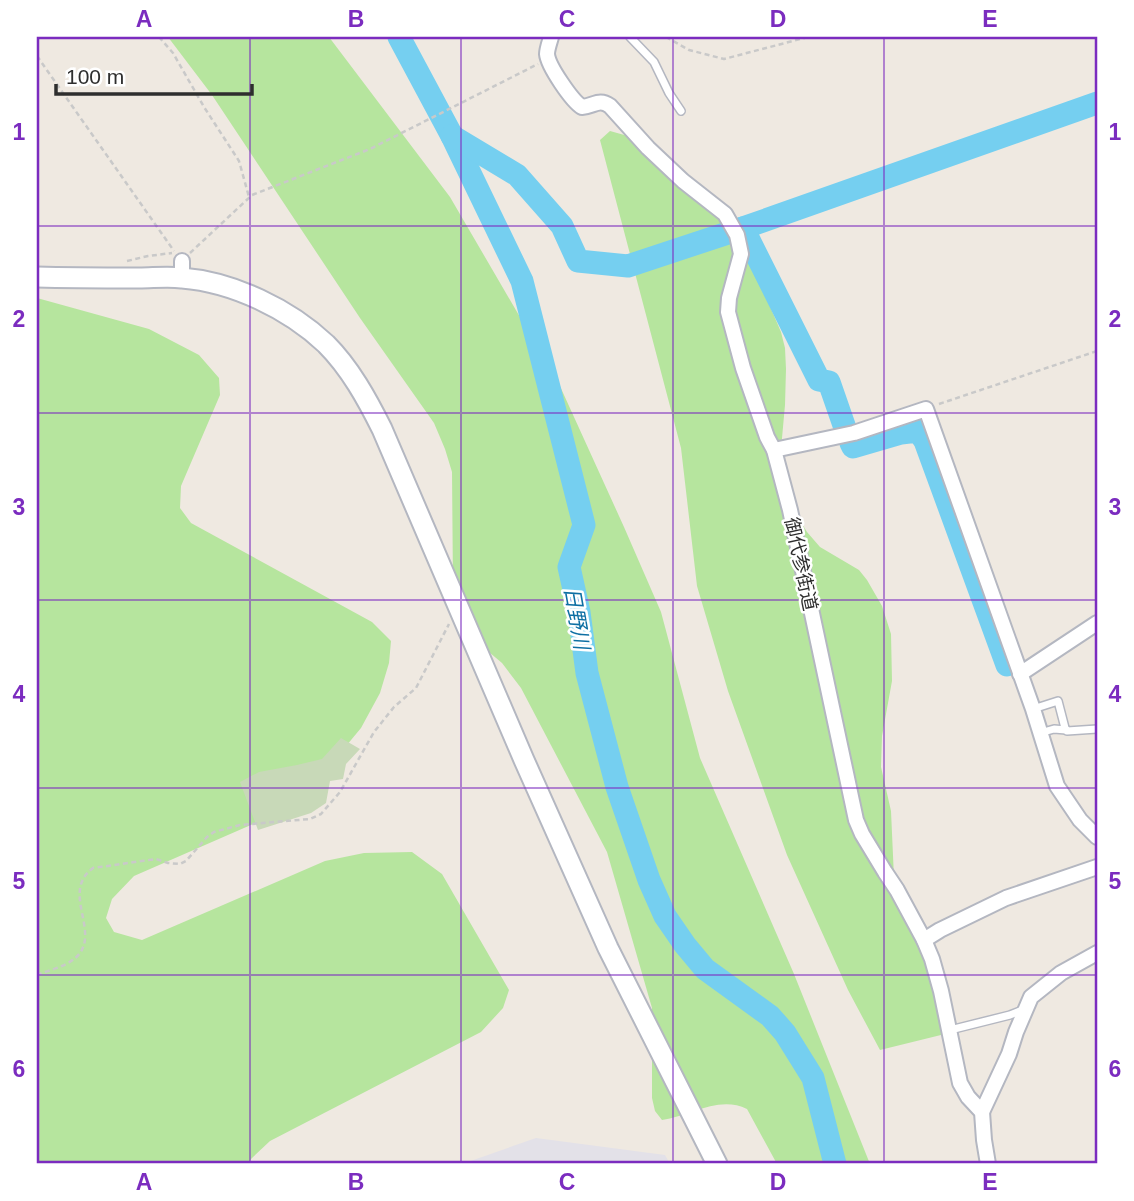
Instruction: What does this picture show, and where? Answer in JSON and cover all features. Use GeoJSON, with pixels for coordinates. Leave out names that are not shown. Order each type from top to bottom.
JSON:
{"type":"FeatureCollection","features":[{"type":"Feature","properties":{"kind":"street","name":"御代参街道"},"geometry":{"type":"LineString","coordinates":[[551,37],[547,54],[575,103],[582,107],[597,102],[610,106],[683,181],[726,214],[735,229],[741,254],[728,312],[743,368],[774,450],[790,510],[856,820],[924,940],[939,980],[960,1083],[982,1112]]}},
{"type":"Feature","properties":{"kind":"street"},"geometry":{"type":"LineString","coordinates":[[37,277],[182,269],[253,296],[303,326],[327,345],[341,362],[367,398],[608,948],[717,1164]]}},
{"type":"Feature","properties":{"kind":"street"},"geometry":{"type":"LineString","coordinates":[[774,450],[854,433],[926,409],[1057,786],[1080,820],[1097,837]]}},
{"type":"Feature","properties":{"kind":"street"},"geometry":{"type":"LineString","coordinates":[[1020,674],[1097,623]]}},
{"type":"Feature","properties":{"kind":"street"},"geometry":{"type":"LineString","coordinates":[[924,940],[1006,898],[1097,867]]}},
{"type":"Feature","properties":{"kind":"street"},"geometry":{"type":"LineString","coordinates":[[988,1164],[982,1112],[1009,1055],[1031,997],[1061,974],[1097,953]]}},
{"type":"Feature","properties":{"kind":"lane"},"geometry":{"type":"LineString","coordinates":[[630,37],[654,62],[668,93],[681,111]]}},
{"type":"Feature","properties":{"kind":"lane"},"geometry":{"type":"LineString","coordinates":[[1032,709],[1058,701],[1066,730]]}},
{"type":"Feature","properties":{"kind":"lane"},"geometry":{"type":"LineString","coordinates":[[1040,733],[1054,729],[1097,730]]}},
{"type":"Feature","properties":{"kind":"lane"},"geometry":{"type":"LineString","coordinates":[[950,1030],[1026,1009]]}},
{"type":"Feature","properties":{"kind":"path"},"geometry":{"type":"LineString","coordinates":[[159,37],[173,52],[239,162],[250,197]]}},
{"type":"Feature","properties":{"kind":"path"},"geometry":{"type":"LineString","coordinates":[[666,37],[690,50],[724,59],[808,37]]}},
{"type":"Feature","properties":{"kind":"path"},"geometry":{"type":"LineString","coordinates":[[37,55],[176,253],[121,262]]}},
{"type":"Feature","properties":{"kind":"path"},"geometry":{"type":"LineString","coordinates":[[182,269],[250,197],[370,149],[520,73]]}},
{"type":"Feature","properties":{"kind":"path"},"geometry":{"type":"LineString","coordinates":[[926,409],[1097,351]]}},
{"type":"Feature","properties":{"kind":"path"},"geometry":{"type":"LineString","coordinates":[[37,975],[70,962],[85,944],[79,891],[81,881],[93,868],[156,859],[180,864],[214,832],[240,825],[310,819],[321,814],[340,792],[374,732],[394,707],[416,688],[458,605]]}},
{"type":"Feature","properties":{"kind":"shaded area"},"geometry":{"type":"Polygon","coordinates":[[[536,1138],[665,1155],[670,1164],[462,1164],[536,1138]]]}},
{"type":"Feature","properties":{"kind":"green space"},"geometry":{"type":"Polygon","coordinates":[[[168,37],[329,37],[450,197],[559,384],[661,612],[700,758],[794,974],[870,1164],[777,1164],[747,1109],[736,1105],[715,1105],[662,1120],[655,1111],[652,1098],[652,1008],[607,852],[521,688],[502,663],[483,647],[453,587],[452,472],[434,423],[360,318],[212,95],[168,37]]]}},
{"type":"Feature","properties":{"kind":"green space"},"geometry":{"type":"Polygon","coordinates":[[[610,131],[635,138],[741,239],[781,332],[786,369],[780,460],[797,516],[820,547],[859,570],[867,580],[882,606],[891,634],[892,681],[882,736],[881,767],[891,811],[895,900],[923,949],[945,1034],[880,1050],[848,990],[787,855],[728,691],[697,586],[681,448],[600,140],[610,131]]]}},
{"type":"Feature","properties":{"kind":"green space"},"geometry":{"type":"Polygon","coordinates":[[[37,298],[149,329],[199,355],[219,378],[220,395],[181,486],[180,508],[191,523],[372,622],[391,641],[389,663],[380,693],[361,728],[303,798],[258,822],[134,876],[112,899],[106,918],[114,932],[142,940],[325,861],[364,853],[412,852],[442,874],[509,990],[503,1008],[481,1032],[270,1141],[247,1164],[37,1164],[37,298]]]}},
{"type":"Feature","properties":{"kind":"green space"},"geometry":{"type":"Polygon","coordinates":[[[341,738],[360,749],[346,764],[343,779],[330,781],[326,803],[311,813],[258,830],[240,782],[259,772],[322,759],[341,738]]]}},
{"type":"Feature","properties":{"kind":"waterway","name":"日野川"},"geometry":{"type":"LineString","coordinates":[[399,37],[452,136],[522,281],[584,525],[569,567],[579,612],[587,673],[617,787],[649,880],[665,916],[705,969],[770,1016],[785,1033],[813,1078],[835,1164]]}},
{"type":"Feature","properties":{"kind":"waterway"},"geometry":{"type":"LineString","coordinates":[[452,136],[517,175],[562,226],[578,261],[628,266],[1097,103]]}},
{"type":"Feature","properties":{"kind":"waterway"},"geometry":{"type":"LineString","coordinates":[[743,228],[819,380],[829,382],[846,431]]}},
{"type":"Feature","properties":{"kind":"waterway"},"geometry":{"type":"LineString","coordinates":[[851,443],[853,447],[901,433],[918,431],[925,441],[1007,665]]}}]}
